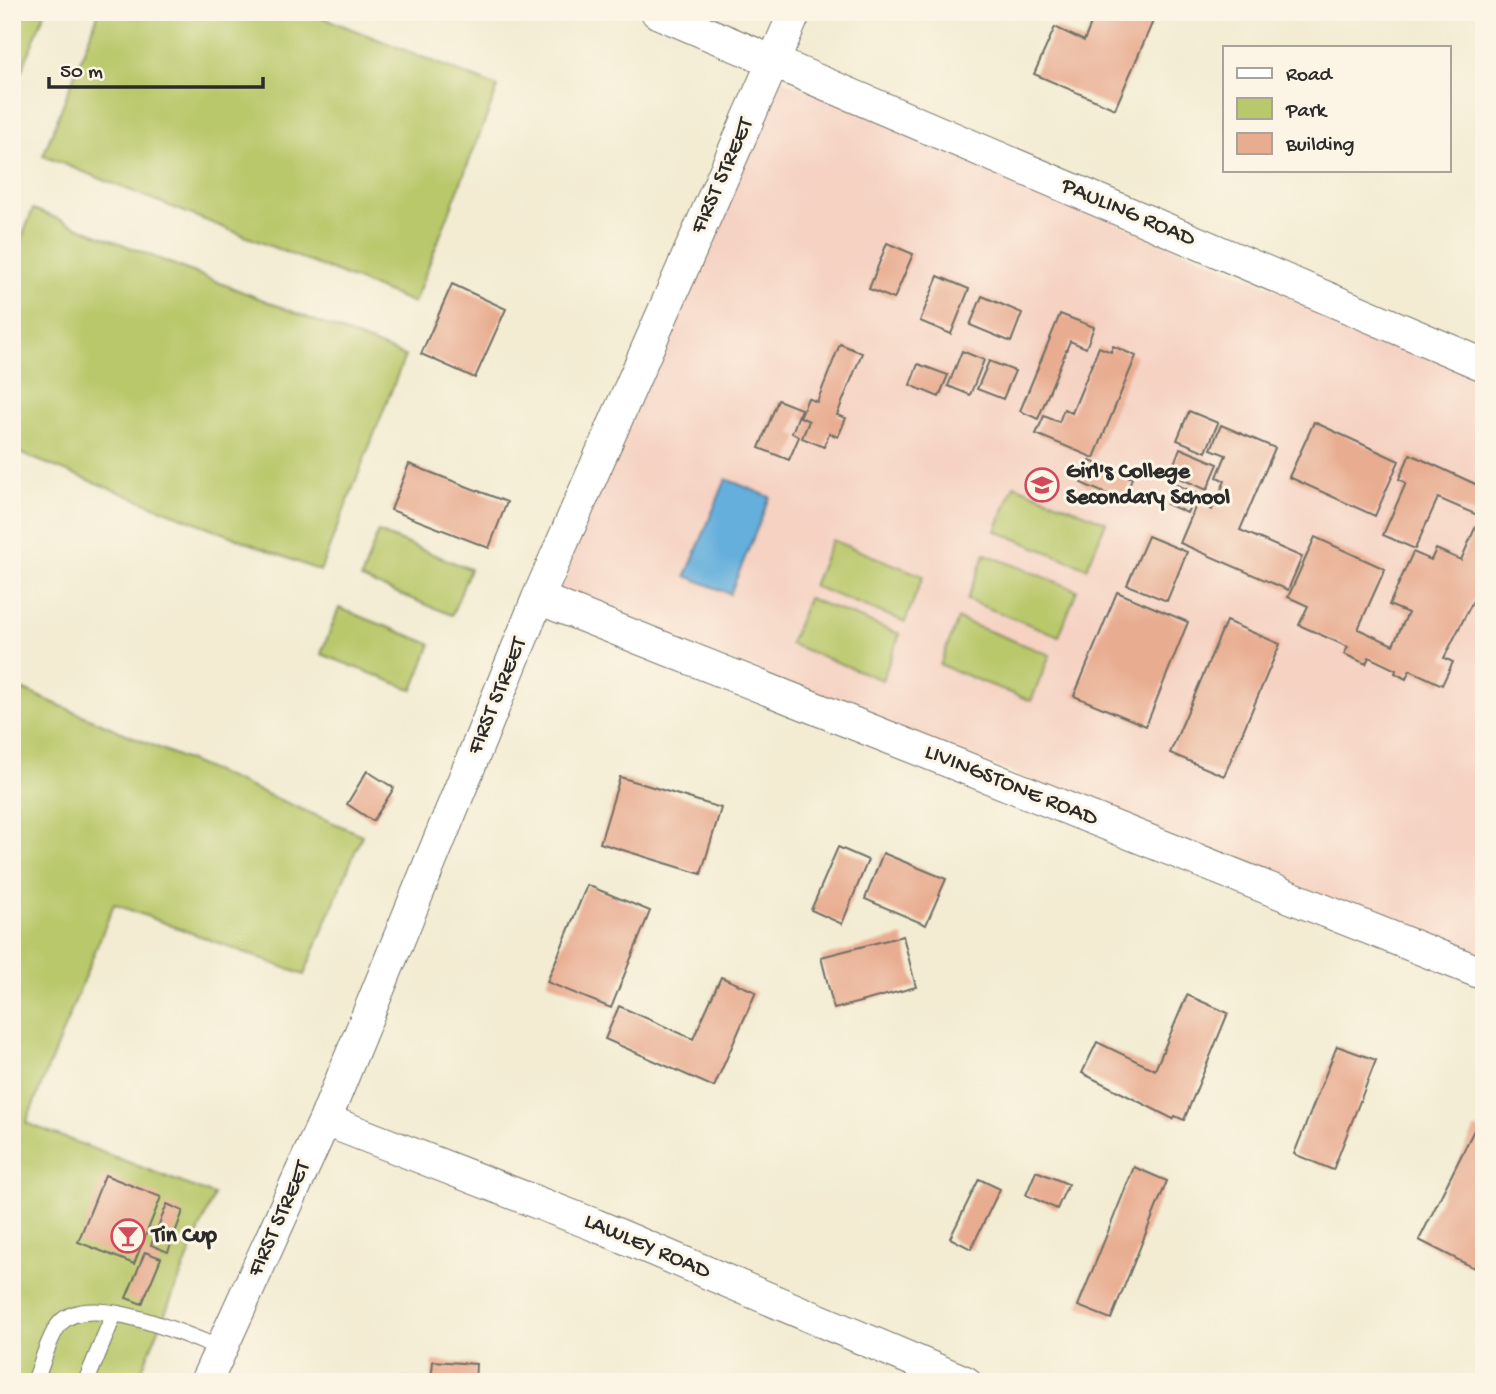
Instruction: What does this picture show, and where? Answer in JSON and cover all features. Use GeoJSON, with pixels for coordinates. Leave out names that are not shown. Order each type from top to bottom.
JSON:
{"type":"FeatureCollection","features":[{"type":"Feature","properties":{"kind":"street","name":"PAULING ROAD"},"geometry":{"type":"LineString","coordinates":[[657,12],[1484,365]]}},
{"type":"Feature","properties":{"kind":"street","name":"FIRST STREET"},"geometry":{"type":"LineString","coordinates":[[206,1382],[325,1120],[538,598],[794,12]]}},
{"type":"Feature","properties":{"kind":"street","name":"LIVINGSTONE ROAD"},"geometry":{"type":"LineString","coordinates":[[538,598],[1484,974]]}},
{"type":"Feature","properties":{"kind":"street","name":"LAWLEY ROAD"},"geometry":{"type":"LineString","coordinates":[[325,1120],[595,1225],[965,1382]]}},
{"type":"Feature","properties":{"kind":"lane"},"geometry":{"type":"LineString","coordinates":[[35,1382],[58,1326],[73,1313],[93,1310],[164,1326],[221,1349]]}},
{"type":"Feature","properties":{"kind":"lane"},"geometry":{"type":"LineString","coordinates":[[86,1382],[114,1314]]}},
{"type":"Feature","properties":{"kind":"shaded area","name":"Girl's College Secondary School"},"geometry":{"type":"Polygon","coordinates":[[[781,79],[1484,378],[1484,959],[554,592],[781,79]]]}},
{"type":"Feature","properties":{"kind":"green space"},"geometry":{"type":"Polygon","coordinates":[[[12,12],[45,12],[12,95],[12,12]]]}},
{"type":"Feature","properties":{"kind":"green space"},"geometry":{"type":"Polygon","coordinates":[[[99,12],[309,12],[498,87],[414,303],[43,156],[99,12]]]}},
{"type":"Feature","properties":{"kind":"green space"},"geometry":{"type":"Polygon","coordinates":[[[33,209],[405,356],[320,571],[12,450],[12,263],[33,209]]]}},
{"type":"Feature","properties":{"kind":"green space"},"geometry":{"type":"Polygon","coordinates":[[[1014,485],[1106,522],[1087,568],[996,531],[1014,485]]]}},
{"type":"Feature","properties":{"kind":"green space"},"geometry":{"type":"Polygon","coordinates":[[[378,532],[470,569],[452,615],[361,579],[378,532]]]}},
{"type":"Feature","properties":{"kind":"green space"},"geometry":{"type":"Polygon","coordinates":[[[832,540],[923,576],[905,622],[813,586],[832,540]]]}},
{"type":"Feature","properties":{"kind":"green space"},"geometry":{"type":"Polygon","coordinates":[[[985,554],[1077,590],[1059,636],[967,600],[985,554]]]}},
{"type":"Feature","properties":{"kind":"green space"},"geometry":{"type":"Polygon","coordinates":[[[808,598],[900,634],[882,680],[790,644],[808,598]]]}},
{"type":"Feature","properties":{"kind":"green space"},"geometry":{"type":"Polygon","coordinates":[[[339,608],[431,644],[413,690],[321,654],[339,608]]]}},
{"type":"Feature","properties":{"kind":"green space"},"geometry":{"type":"Polygon","coordinates":[[[958,619],[1050,655],[1031,701],[940,665],[958,619]]]}},
{"type":"Feature","properties":{"kind":"green space"},"geometry":{"type":"Polygon","coordinates":[[[12,685],[362,835],[304,975],[114,904],[26,1123],[214,1195],[137,1382],[12,1382],[12,685]]]}},
{"type":"Feature","properties":{"kind":"water"},"geometry":{"type":"Polygon","coordinates":[[[726,479],[770,497],[730,594],[686,576],[726,479]]]}},
{"type":"Feature","properties":{"kind":"building"},"geometry":{"type":"Polygon","coordinates":[[[1096,12],[1157,12],[1115,109],[1034,74],[1055,27],[1084,41],[1096,12]]]}},
{"type":"Feature","properties":{"kind":"building"},"geometry":{"type":"Polygon","coordinates":[[[887,243],[913,254],[894,299],[869,289],[887,243]]]}},
{"type":"Feature","properties":{"kind":"building"},"geometry":{"type":"Polygon","coordinates":[[[938,276],[969,289],[951,334],[920,321],[938,276]]]}},
{"type":"Feature","properties":{"kind":"building"},"geometry":{"type":"Polygon","coordinates":[[[452,284],[506,309],[475,378],[421,354],[452,284]]]}},
{"type":"Feature","properties":{"kind":"building"},"geometry":{"type":"Polygon","coordinates":[[[982,296],[1022,313],[1011,342],[970,325],[982,296]]]}},
{"type":"Feature","properties":{"kind":"building"},"geometry":{"type":"Polygon","coordinates":[[[1060,314],[1094,327],[1086,348],[1070,341],[1038,419],[1020,411],[1060,314]]]}},
{"type":"Feature","properties":{"kind":"building"},"geometry":{"type":"Polygon","coordinates":[[[840,344],[862,353],[837,415],[846,418],[838,437],[829,433],[824,447],[802,438],[809,421],[800,417],[808,398],[817,402],[840,344]]]}},
{"type":"Feature","properties":{"kind":"building"},"geometry":{"type":"Polygon","coordinates":[[[1113,346],[1136,356],[1094,458],[1036,434],[1044,416],[1059,422],[1064,409],[1072,413],[1099,347],[1111,352],[1113,346]]]}},
{"type":"Feature","properties":{"kind":"building"},"geometry":{"type":"Polygon","coordinates":[[[962,351],[984,360],[970,395],[948,386],[962,351]]]}},
{"type":"Feature","properties":{"kind":"building"},"geometry":{"type":"Polygon","coordinates":[[[989,361],[1015,371],[1003,399],[977,389],[989,361]]]}},
{"type":"Feature","properties":{"kind":"building"},"geometry":{"type":"Polygon","coordinates":[[[918,364],[948,375],[939,397],[910,385],[918,364]]]}},
{"type":"Feature","properties":{"kind":"building"},"geometry":{"type":"Polygon","coordinates":[[[778,400],[801,409],[792,433],[799,437],[789,460],[759,448],[778,400]]]}},
{"type":"Feature","properties":{"kind":"building"},"geometry":{"type":"Polygon","coordinates":[[[1189,411],[1218,423],[1206,452],[1177,440],[1189,411]]]}},
{"type":"Feature","properties":{"kind":"building"},"geometry":{"type":"Polygon","coordinates":[[[1314,422],[1399,461],[1375,516],[1289,477],[1314,422]]]}},
{"type":"Feature","properties":{"kind":"building"},"geometry":{"type":"Polygon","coordinates":[[[1221,425],[1275,448],[1240,530],[1302,557],[1288,590],[1180,543],[1197,503],[1212,510],[1225,481],[1217,477],[1226,455],[1211,449],[1221,425]]]}},
{"type":"Feature","properties":{"kind":"building"},"geometry":{"type":"Polygon","coordinates":[[[1180,448],[1218,464],[1207,490],[1170,474],[1180,448]]]}},
{"type":"Feature","properties":{"kind":"building"},"geometry":{"type":"Polygon","coordinates":[[[1410,454],[1484,488],[1484,518],[1438,498],[1415,549],[1383,535],[1406,483],[1399,479],[1410,454]]]}},
{"type":"Feature","properties":{"kind":"building"},"geometry":{"type":"Polygon","coordinates":[[[1090,461],[1132,478],[1123,501],[1081,483],[1090,461]]]}},
{"type":"Feature","properties":{"kind":"building"},"geometry":{"type":"Polygon","coordinates":[[[409,464],[507,502],[489,548],[391,510],[409,464]]]}},
{"type":"Feature","properties":{"kind":"building"},"geometry":{"type":"Polygon","coordinates":[[[1175,484],[1196,493],[1187,513],[1167,504],[1175,484]]]}},
{"type":"Feature","properties":{"kind":"building"},"geometry":{"type":"Polygon","coordinates":[[[1479,519],[1484,522],[1484,579],[1444,658],[1453,662],[1442,685],[1410,670],[1406,679],[1395,673],[1396,670],[1369,657],[1366,664],[1344,654],[1348,647],[1299,625],[1308,606],[1288,597],[1315,537],[1385,569],[1358,629],[1393,645],[1408,613],[1389,605],[1413,552],[1431,560],[1436,549],[1461,560],[1479,519]]]}},
{"type":"Feature","properties":{"kind":"building"},"geometry":{"type":"Polygon","coordinates":[[[1148,536],[1187,552],[1167,601],[1127,585],[1148,536]]]}},
{"type":"Feature","properties":{"kind":"building"},"geometry":{"type":"Polygon","coordinates":[[[1117,592],[1188,622],[1146,726],[1074,696],[1117,592]]]}},
{"type":"Feature","properties":{"kind":"building"},"geometry":{"type":"Polygon","coordinates":[[[1226,621],[1280,644],[1224,776],[1170,753],[1226,621]]]}},
{"type":"Feature","properties":{"kind":"building"},"geometry":{"type":"Polygon","coordinates":[[[367,771],[394,788],[373,821],[347,804],[367,771]]]}},
{"type":"Feature","properties":{"kind":"building"},"geometry":{"type":"Polygon","coordinates":[[[620,777],[721,808],[701,874],[600,843],[620,777]]]}},
{"type":"Feature","properties":{"kind":"building"},"geometry":{"type":"Polygon","coordinates":[[[838,847],[868,860],[842,924],[811,910],[838,847]]]}},
{"type":"Feature","properties":{"kind":"building"},"geometry":{"type":"Polygon","coordinates":[[[883,853],[946,879],[926,925],[865,899],[883,853]]]}},
{"type":"Feature","properties":{"kind":"building"},"geometry":{"type":"Polygon","coordinates":[[[587,885],[650,911],[611,1008],[547,982],[587,885]]]}},
{"type":"Feature","properties":{"kind":"building"},"geometry":{"type":"Polygon","coordinates":[[[903,936],[916,987],[834,1009],[821,957],[903,936]]]}},
{"type":"Feature","properties":{"kind":"building"},"geometry":{"type":"Polygon","coordinates":[[[721,977],[756,992],[714,1087],[605,1039],[619,1006],[693,1039],[721,977]]]}},
{"type":"Feature","properties":{"kind":"building"},"geometry":{"type":"Polygon","coordinates":[[[1187,995],[1228,1013],[1184,1120],[1175,1116],[1173,1119],[1082,1073],[1097,1042],[1155,1070],[1187,995]]]}},
{"type":"Feature","properties":{"kind":"building"},"geometry":{"type":"Polygon","coordinates":[[[1337,1046],[1376,1060],[1333,1170],[1294,1154],[1337,1046]]]}},
{"type":"Feature","properties":{"kind":"building"},"geometry":{"type":"Polygon","coordinates":[[[1475,1128],[1484,1133],[1484,1248],[1474,1268],[1419,1240],[1475,1128]]]}},
{"type":"Feature","properties":{"kind":"building"},"geometry":{"type":"Polygon","coordinates":[[[1134,1167],[1167,1181],[1111,1319],[1078,1306],[1134,1167]]]}},
{"type":"Feature","properties":{"kind":"building"},"geometry":{"type":"Polygon","coordinates":[[[1036,1171],[1068,1184],[1057,1209],[1026,1195],[1036,1171]]]}},
{"type":"Feature","properties":{"kind":"building"},"geometry":{"type":"Polygon","coordinates":[[[105,1175],[161,1197],[134,1264],[78,1242],[105,1175]]]}},
{"type":"Feature","properties":{"kind":"building"},"geometry":{"type":"Polygon","coordinates":[[[979,1179],[1000,1189],[971,1249],[950,1238],[979,1179]]]}},
{"type":"Feature","properties":{"kind":"building"},"geometry":{"type":"Polygon","coordinates":[[[167,1204],[183,1211],[168,1252],[151,1245],[167,1204]]]}},
{"type":"Feature","properties":{"kind":"building"},"geometry":{"type":"Polygon","coordinates":[[[145,1252],[161,1258],[142,1304],[126,1298],[145,1252]]]}},
{"type":"Feature","properties":{"kind":"building"},"geometry":{"type":"Polygon","coordinates":[[[433,1361],[476,1364],[475,1382],[431,1382],[433,1361]]]}},
{"type":"Feature","properties":{"kind":"building"},"geometry":{"type":"Polygon","coordinates":[[[401,1378],[427,1380],[427,1382],[401,1382],[401,1378]]]}},
{"type":"Feature","properties":{"kind":"place","name":"Girl's College Secondary School"},"geometry":{"type":"Point","coordinates":[1042,485]}},
{"type":"Feature","properties":{"kind":"place","name":"Tin Cup"},"geometry":{"type":"Point","coordinates":[128,1236]}}]}
